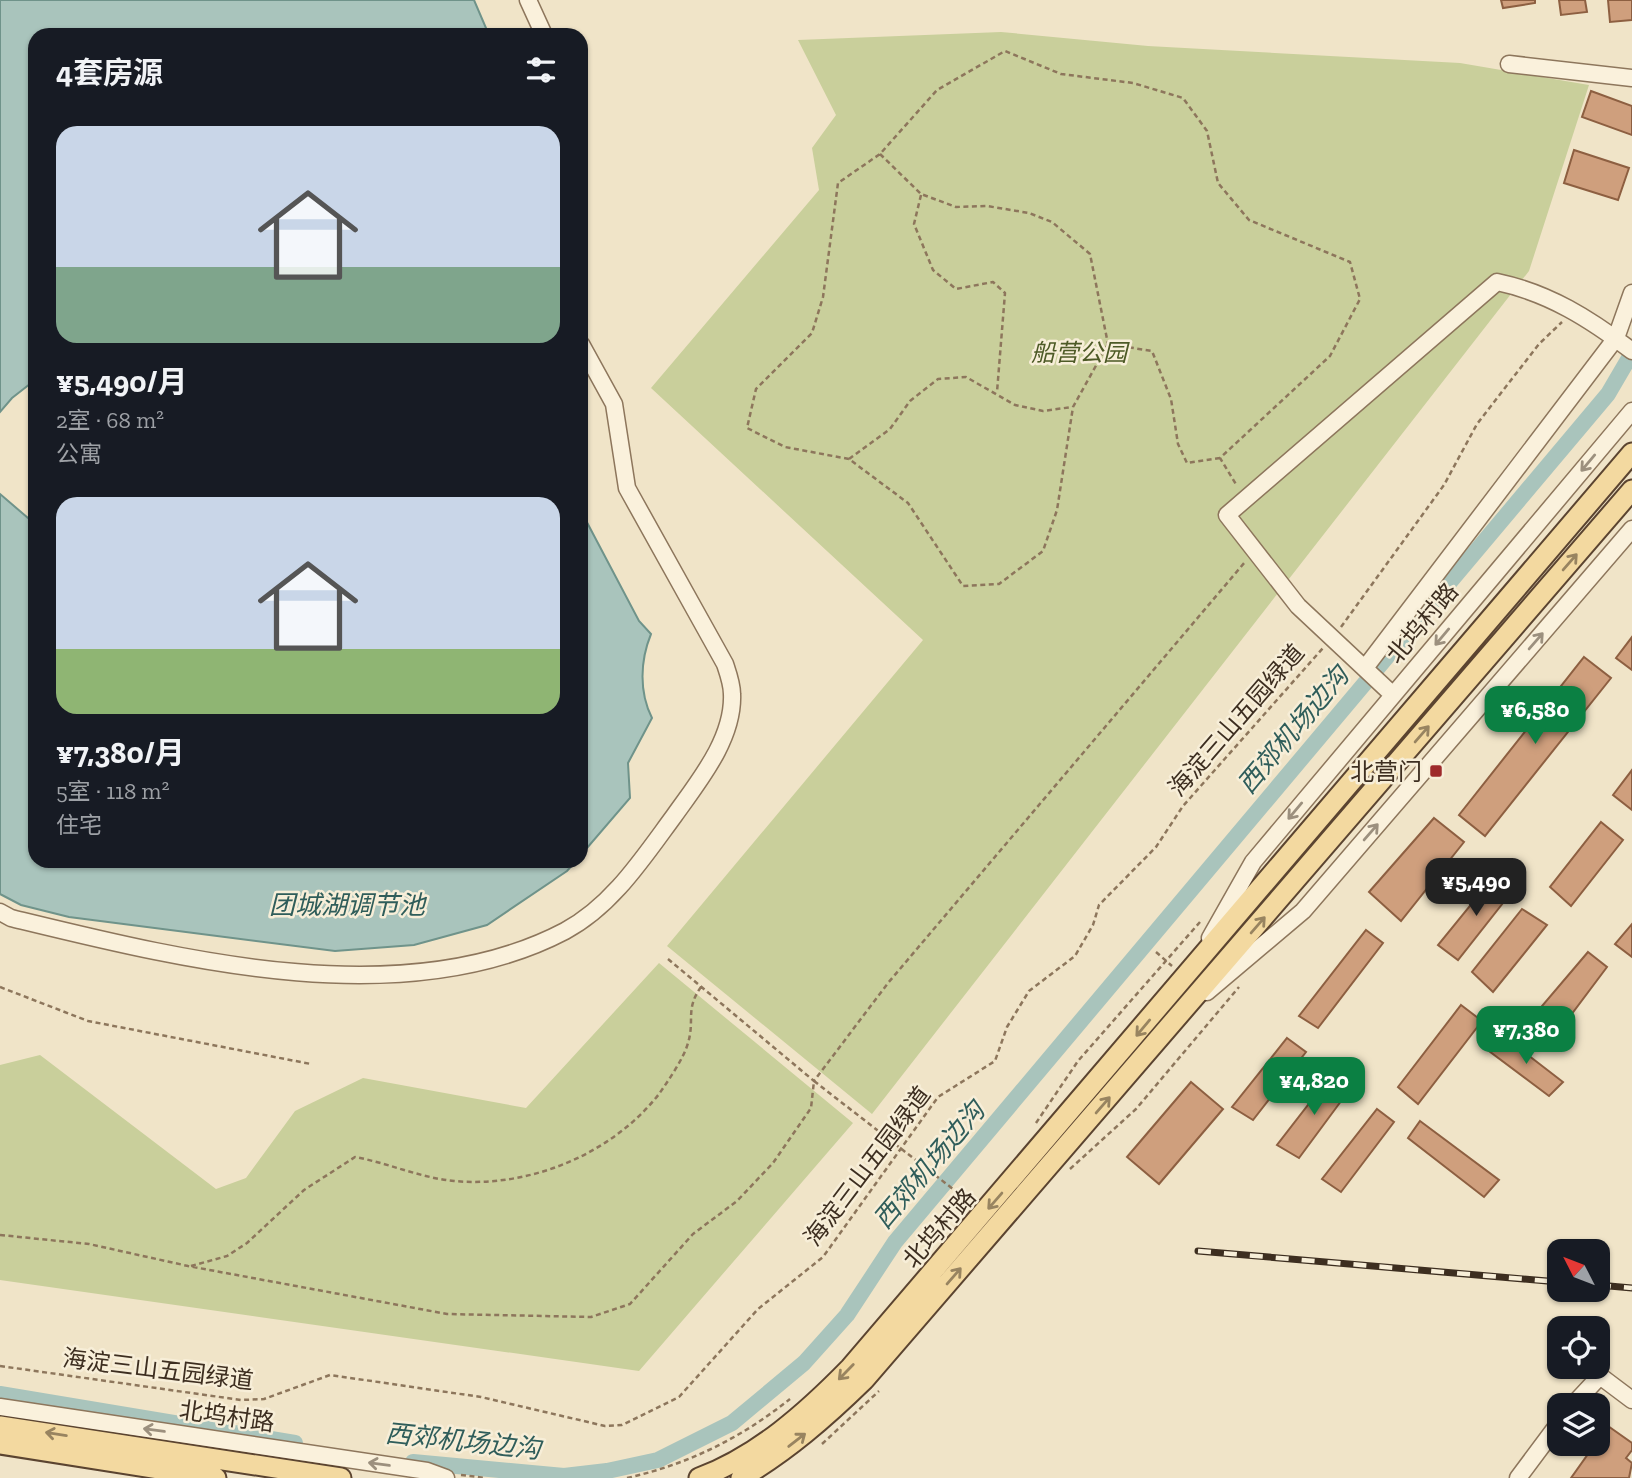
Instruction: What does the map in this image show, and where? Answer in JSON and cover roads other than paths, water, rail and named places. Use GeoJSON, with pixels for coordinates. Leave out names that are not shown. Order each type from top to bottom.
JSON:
{"type":"FeatureCollection","features":[{"type":"Feature","properties":{"kind":"main road","name":"北坞村路"},"geometry":{"type":"LineString","coordinates":[[699,1478],[765,1443],[812,1406],[850,1368],[1180,971],[1632,453]]}},
{"type":"Feature","properties":{"kind":"main road","name":"北坞村路"},"geometry":{"type":"LineString","coordinates":[[741,1478],[776,1457],[826,1418],[864,1380],[1632,490]]}},
{"type":"Feature","properties":{"kind":"main road","name":"北坞村路"},"geometry":{"type":"LineString","coordinates":[[0,1426],[341,1478]]}},
{"type":"Feature","properties":{"kind":"main road"},"geometry":{"type":"LineString","coordinates":[[0,1444],[216,1478]]}},
{"type":"Feature","properties":{"kind":"street"},"geometry":{"type":"LineString","coordinates":[[528,0],[541,28]]}},
{"type":"Feature","properties":{"kind":"street"},"geometry":{"type":"LineString","coordinates":[[1509,64],[1632,78]]}},
{"type":"Feature","properties":{"kind":"street"},"geometry":{"type":"LineString","coordinates":[[1393,695],[1298,606],[1227,516],[1497,282],[1518,286],[1576,310],[1625,345]]}},
{"type":"Feature","properties":{"kind":"street"},"geometry":{"type":"LineString","coordinates":[[1369,672],[1625,345],[1632,293]]}},
{"type":"Feature","properties":{"kind":"street"},"geometry":{"type":"LineString","coordinates":[[0,912],[11,918],[141,950],[237,967],[346,974],[450,969],[505,957],[567,930],[608,899],[643,859],[718,747],[731,712],[733,692],[725,664],[627,488],[614,404],[588,357]]}},
{"type":"Feature","properties":{"kind":"street","name":"北坞村路"},"geometry":{"type":"LineString","coordinates":[[1180,971],[1253,862],[1632,411]]}},
{"type":"Feature","properties":{"kind":"street","name":"北坞村路"},"geometry":{"type":"LineString","coordinates":[[1181,1014],[1303,911],[1632,529]]}},
{"type":"Feature","properties":{"kind":"street"},"geometry":{"type":"LineString","coordinates":[[1584,1393],[1600,1376],[1632,1401]]}},
{"type":"Feature","properties":{"kind":"street","name":"北坞村路"},"geometry":{"type":"LineString","coordinates":[[0,1407],[427,1471],[446,1478]]}},
{"type":"Feature","properties":{"kind":"street"},"geometry":{"type":"LineString","coordinates":[[1518,1478],[1547,1439]]}},
{"type":"Feature","properties":{"kind":"water"},"geometry":{"type":"Polygon","coordinates":[[[0,0],[474,0],[486,28],[28,28],[28,385],[0,412],[0,0]]]}},
{"type":"Feature","properties":{"kind":"water","name":"团城湖调节池"},"geometry":{"type":"Polygon","coordinates":[[[0,494],[28,518],[28,868],[570,868],[487,925],[414,945],[335,951],[69,917],[21,905],[0,894],[0,494]]]}},
{"type":"Feature","properties":{"kind":"water"},"geometry":{"type":"Polygon","coordinates":[[[588,524],[639,621],[651,634],[642,676],[645,698],[652,718],[628,763],[630,798],[588,847],[588,524]]]}},
{"type":"Feature","properties":{"kind":"waterway","name":"西郊机场边沟"},"geometry":{"type":"LineString","coordinates":[[413,1462],[564,1476],[607,1471],[658,1460],[732,1423],[804,1363],[847,1315],[895,1242],[1608,394],[1632,353]]}},
{"type":"Feature","properties":{"kind":"waterway","name":"西郊机场边沟"},"geometry":{"type":"LineString","coordinates":[[0,1394],[295,1443]]}},
{"type":"Feature","properties":{"kind":"railway"},"geometry":{"type":"LineString","coordinates":[[1198,1251],[1547,1281]]}},
{"type":"Feature","properties":{"kind":"railway"},"geometry":{"type":"LineString","coordinates":[[1610,1286],[1632,1288]]}},
{"type":"Feature","properties":{"kind":"place","name":"北营门"},"geometry":{"type":"Point","coordinates":[1436,771]}},
{"type":"Feature","properties":{"kind":"park label","name":"船营公园"},"geometry":{"type":"Point","coordinates":[1079,352]}}]}
